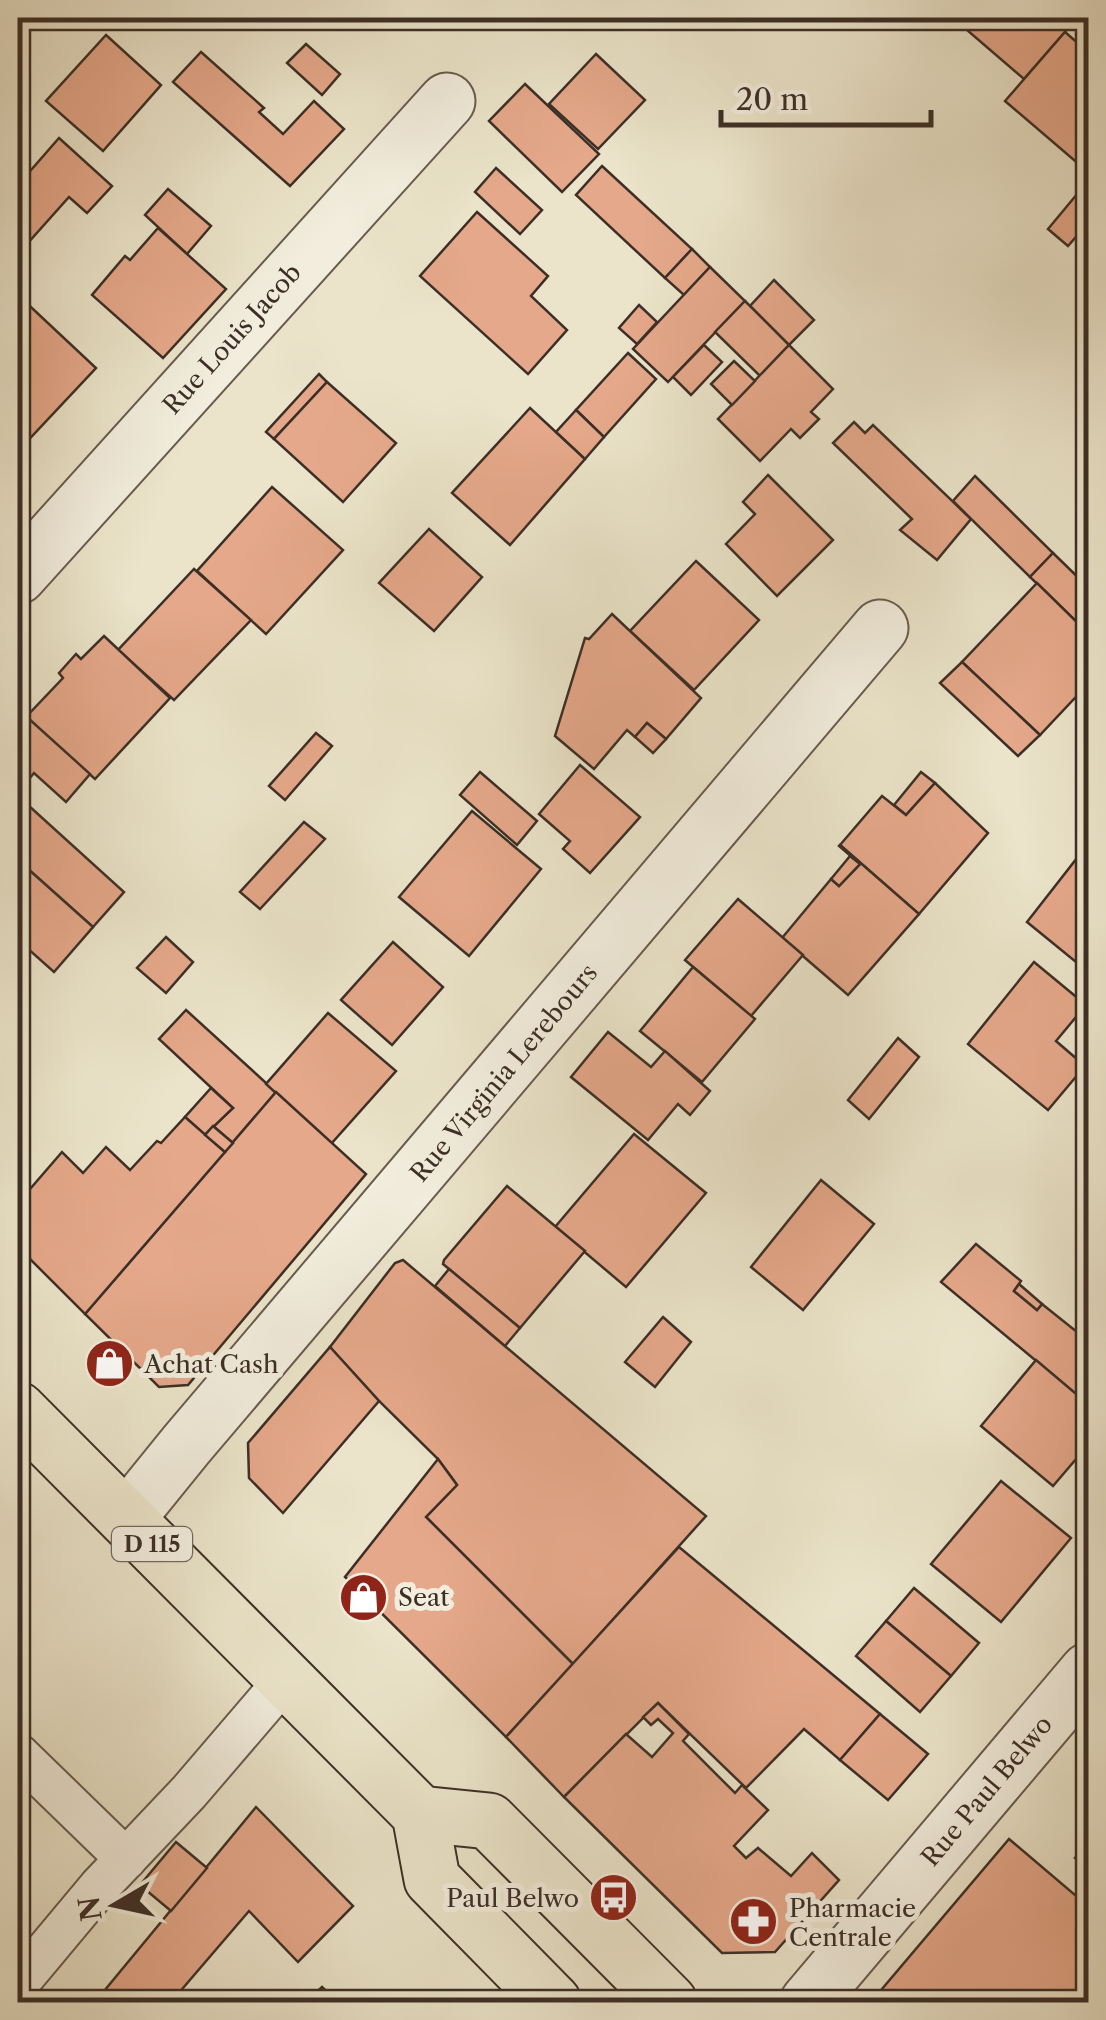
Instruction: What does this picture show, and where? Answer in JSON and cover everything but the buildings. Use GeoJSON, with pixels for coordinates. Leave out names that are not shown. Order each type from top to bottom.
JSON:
{"type":"FeatureCollection","features":[{"type":"Feature","properties":{"kind":"main road","name":"D 115"},"geometry":{"type":"LineString","coordinates":[[18,1410],[420,1814]]}},
{"type":"Feature","properties":{"kind":"main road"},"geometry":{"type":"LineString","coordinates":[[554,2002],[432,1879],[420,1814],[488,1821],[669,2002]]}},
{"type":"Feature","properties":{"kind":"street","name":"Rue Louis Jacob"},"geometry":{"type":"LineString","coordinates":[[18,576],[446,102]]}},
{"type":"Feature","properties":{"kind":"street","name":"Rue Virginia Lerebours"},"geometry":{"type":"LineString","coordinates":[[127,1518],[880,628]]}},
{"type":"Feature","properties":{"kind":"street","name":"Rue Paul Belwo"},"geometry":{"type":"LineString","coordinates":[[808,2002],[1088,1671]]}},
{"type":"Feature","properties":{"kind":"lane"},"geometry":{"type":"LineString","coordinates":[[18,1984],[99,1886],[189,1792],[284,1680]]}},
{"type":"Feature","properties":{"kind":"lane"},"geometry":{"type":"LineString","coordinates":[[18,1754],[126,1860]]}},
{"type":"Feature","properties":{"kind":"place","name":"Achat Cash"},"geometry":{"type":"Point","coordinates":[109,1364]}},
{"type":"Feature","properties":{"kind":"place","name":"Seat"},"geometry":{"type":"Point","coordinates":[363,1597]}},
{"type":"Feature","properties":{"kind":"place","name":"Paul Belwo"},"geometry":{"type":"Point","coordinates":[614,1898]}},
{"type":"Feature","properties":{"kind":"place","name":"Pharmacie Centrale"},"geometry":{"type":"Point","coordinates":[754,1922]}}]}
